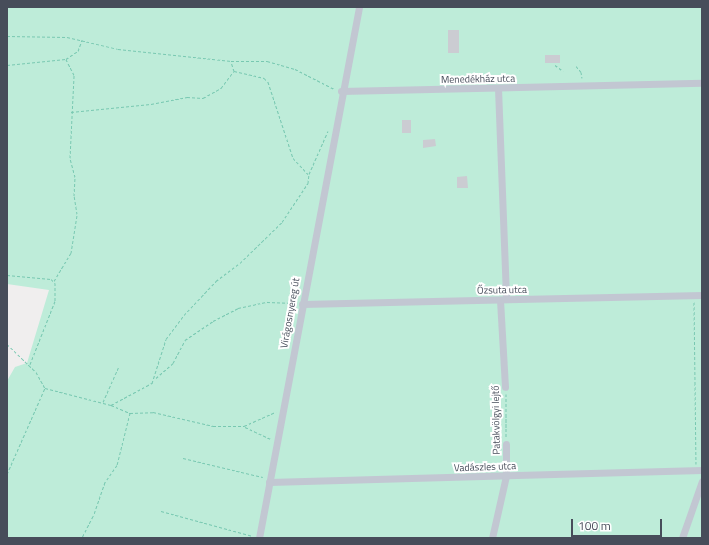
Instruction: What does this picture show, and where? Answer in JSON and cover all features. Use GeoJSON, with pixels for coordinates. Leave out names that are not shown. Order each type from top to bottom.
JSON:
{"type":"FeatureCollection","features":[{"type":"Feature","properties":{"kind":"street"},"geometry":{"type":"LineString","coordinates":[[341,91],[359,7]]}},
{"type":"Feature","properties":{"kind":"street","name":"Menedékház utca"},"geometry":{"type":"LineString","coordinates":[[341,91],[582,87],[702,83]]}},
{"type":"Feature","properties":{"kind":"street","name":"Patakvölgyi lejtő"},"geometry":{"type":"LineString","coordinates":[[498,88],[506,387]]}},
{"type":"Feature","properties":{"kind":"street","name":"Virágosnyereg út"},"geometry":{"type":"LineString","coordinates":[[259,538],[341,91]]}},
{"type":"Feature","properties":{"kind":"street","name":"Őzsuta utca"},"geometry":{"type":"LineString","coordinates":[[302,304],[702,295]]}},
{"type":"Feature","properties":{"kind":"street","name":"Patakvölgyi lejtő"},"geometry":{"type":"LineString","coordinates":[[492,538],[506,476],[506,444]]}},
{"type":"Feature","properties":{"kind":"street","name":"Vadászles utca"},"geometry":{"type":"LineString","coordinates":[[269,480],[506,476],[699,470]]}},
{"type":"Feature","properties":{"kind":"street"},"geometry":{"type":"LineString","coordinates":[[682,538],[702,481]]}},
{"type":"Feature","properties":{"kind":"path"},"geometry":{"type":"LineString","coordinates":[[7,36],[82,40],[118,49],[231,61],[276,62],[341,91]]}},
{"type":"Feature","properties":{"kind":"path"},"geometry":{"type":"LineString","coordinates":[[7,65],[66,59],[78,50],[82,40]]}},
{"type":"Feature","properties":{"kind":"path"},"geometry":{"type":"LineString","coordinates":[[54,281],[71,253],[78,214],[74,196],[75,176],[70,158],[70,112],[74,75],[66,59]]}},
{"type":"Feature","properties":{"kind":"path"},"geometry":{"type":"LineString","coordinates":[[231,61],[234,71]]}},
{"type":"Feature","properties":{"kind":"path"},"geometry":{"type":"LineString","coordinates":[[555,65],[564,71]]}},
{"type":"Feature","properties":{"kind":"path"},"geometry":{"type":"LineString","coordinates":[[576,66],[581,72],[582,87]]}},
{"type":"Feature","properties":{"kind":"path"},"geometry":{"type":"LineString","coordinates":[[70,112],[150,104],[187,97],[203,98],[221,88],[234,71]]}},
{"type":"Feature","properties":{"kind":"path"},"geometry":{"type":"LineString","coordinates":[[234,71],[260,76],[268,82],[293,158],[309,174]]}},
{"type":"Feature","properties":{"kind":"path"},"geometry":{"type":"LineString","coordinates":[[154,379],[166,339],[184,315],[216,281],[240,263],[274,232],[308,183],[309,174],[328,132],[335,126]]}},
{"type":"Feature","properties":{"kind":"path"},"geometry":{"type":"LineString","coordinates":[[7,275],[54,281]]}},
{"type":"Feature","properties":{"kind":"path"},"geometry":{"type":"LineString","coordinates":[[30,364],[55,301],[57,289],[54,281]]}},
{"type":"Feature","properties":{"kind":"path"},"geometry":{"type":"LineString","coordinates":[[694,295],[699,470]]}},
{"type":"Feature","properties":{"kind":"path"},"geometry":{"type":"LineString","coordinates":[[111,405],[130,393],[147,387],[173,363],[185,340],[213,321],[238,308],[284,301],[302,304]]}},
{"type":"Feature","properties":{"kind":"path"},"geometry":{"type":"LineString","coordinates":[[7,344],[30,364],[45,388],[111,405],[130,413],[153,412],[213,426],[244,426],[283,409]]}},
{"type":"Feature","properties":{"kind":"path"},"geometry":{"type":"LineString","coordinates":[[103,403],[119,366]]}},
{"type":"Feature","properties":{"kind":"path","name":"Patakvölgyi lejtő"},"geometry":{"type":"LineString","coordinates":[[506,387],[506,444]]}},
{"type":"Feature","properties":{"kind":"path"},"geometry":{"type":"LineString","coordinates":[[7,474],[45,388]]}},
{"type":"Feature","properties":{"kind":"path"},"geometry":{"type":"LineString","coordinates":[[82,538],[94,516],[105,482],[117,465],[130,413]]}},
{"type":"Feature","properties":{"kind":"path"},"geometry":{"type":"LineString","coordinates":[[244,426],[277,442]]}},
{"type":"Feature","properties":{"kind":"path"},"geometry":{"type":"LineString","coordinates":[[183,458],[269,480]]}},
{"type":"Feature","properties":{"kind":"path"},"geometry":{"type":"LineString","coordinates":[[161,511],[259,538]]}},
{"type":"Feature","properties":{"kind":"green space"},"geometry":{"type":"Polygon","coordinates":[[[7,7],[702,7],[702,538],[7,538],[7,381],[15,367],[27,363],[49,290],[7,284],[7,7]]]}},
{"type":"Feature","properties":{"kind":"building"},"geometry":{"type":"Polygon","coordinates":[[[448,30],[459,30],[459,53],[448,53],[448,30]]]}},
{"type":"Feature","properties":{"kind":"building"},"geometry":{"type":"Polygon","coordinates":[[[545,55],[560,55],[560,63],[545,63],[545,55]]]}},
{"type":"Feature","properties":{"kind":"building"},"geometry":{"type":"Polygon","coordinates":[[[402,120],[411,120],[411,133],[402,133],[402,120]]]}},
{"type":"Feature","properties":{"kind":"building"},"geometry":{"type":"Polygon","coordinates":[[[435,139],[436,146],[423,148],[423,140],[435,139]]]}},
{"type":"Feature","properties":{"kind":"building"},"geometry":{"type":"Polygon","coordinates":[[[467,176],[468,188],[457,188],[457,177],[467,176]]]}}]}
